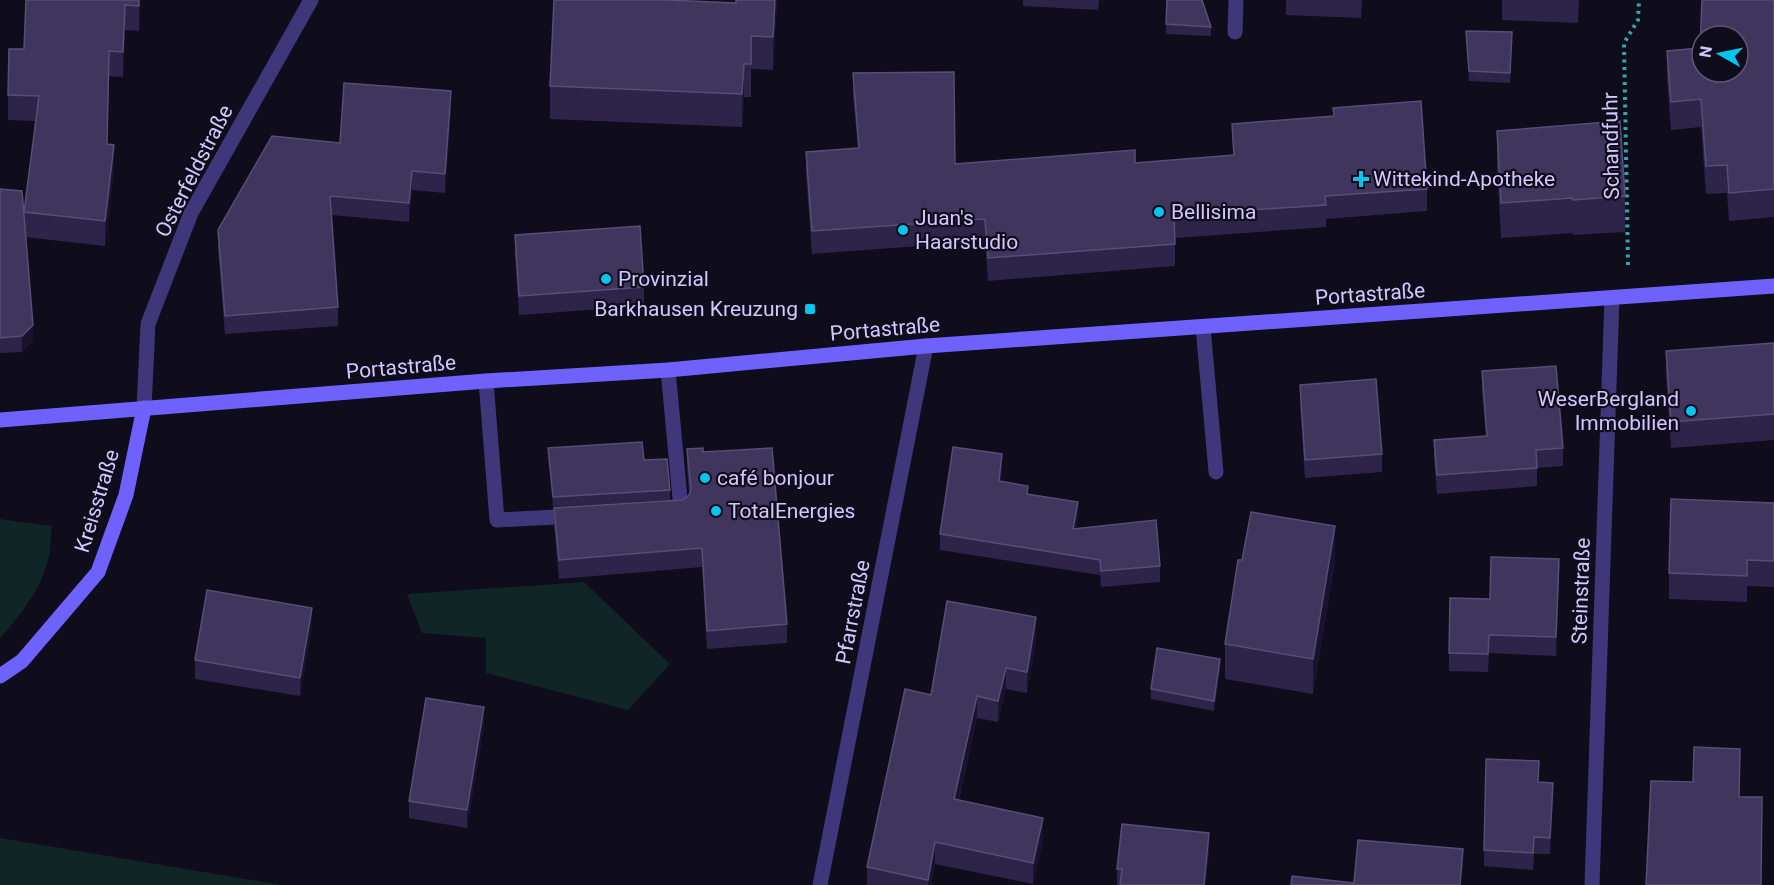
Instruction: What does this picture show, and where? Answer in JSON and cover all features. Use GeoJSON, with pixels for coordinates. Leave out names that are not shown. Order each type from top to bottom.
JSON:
{"type":"FeatureCollection","features":[{"type":"Feature","properties":{"kind":"main road","name":"Portastraße"},"geometry":{"type":"LineString","coordinates":[[0,420],[486,381],[668,370],[926,346],[1774,286]]}},
{"type":"Feature","properties":{"kind":"main road","name":"Kreisstraße"},"geometry":{"type":"LineString","coordinates":[[0,675],[22,661],[98,572],[126,495],[144,408]]}},
{"type":"Feature","properties":{"kind":"street","name":"Osterfeldstraße"},"geometry":{"type":"LineString","coordinates":[[144,408],[148,324],[191,213],[311,0]]}},
{"type":"Feature","properties":{"kind":"street"},"geometry":{"type":"LineString","coordinates":[[1235,32],[1236,0]]}},
{"type":"Feature","properties":{"kind":"street","name":"Steinstraße"},"geometry":{"type":"LineString","coordinates":[[1592,885],[1612,298]]}},
{"type":"Feature","properties":{"kind":"street"},"geometry":{"type":"LineString","coordinates":[[1203,327],[1216,472]]}},
{"type":"Feature","properties":{"kind":"street","name":"Pfarrstraße"},"geometry":{"type":"LineString","coordinates":[[820,885],[926,346]]}},
{"type":"Feature","properties":{"kind":"street"},"geometry":{"type":"LineString","coordinates":[[658,510],[681,509],[668,370]]}},
{"type":"Feature","properties":{"kind":"street"},"geometry":{"type":"LineString","coordinates":[[486,381],[497,520],[589,515]]}},
{"type":"Feature","properties":{"kind":"path","name":"Schandfuhr"},"geometry":{"type":"LineString","coordinates":[[1629,297],[1624,43],[1638,20],[1639,0]]}},
{"type":"Feature","properties":{"kind":"green space"},"geometry":{"type":"Polygon","coordinates":[[[0,519],[52,526],[48,562],[44,574],[17,619],[0,638],[0,519]]]}},
{"type":"Feature","properties":{"kind":"green space"},"geometry":{"type":"Polygon","coordinates":[[[584,582],[670,664],[628,710],[486,673],[486,638],[422,633],[407,594],[584,582]]]}},
{"type":"Feature","properties":{"kind":"green space"},"geometry":{"type":"Polygon","coordinates":[[[0,838],[282,885],[0,885],[0,838]]]}},
{"type":"Feature","properties":{"kind":"building"},"geometry":{"type":"Polygon","coordinates":[[[26,0],[139,0],[139,6],[125,5],[123,52],[109,51],[107,144],[114,145],[105,221],[24,212],[39,96],[8,95],[9,49],[24,49],[26,0]]]}},
{"type":"Feature","properties":{"kind":"building"},"geometry":{"type":"Polygon","coordinates":[[[554,0],[667,0],[736,3],[736,0],[775,0],[773,37],[751,36],[751,64],[744,64],[742,94],[550,86],[554,0]]]}},
{"type":"Feature","properties":{"kind":"building"},"geometry":{"type":"Polygon","coordinates":[[[1167,0],[1202,0],[1211,27],[1166,24],[1167,0]]]}},
{"type":"Feature","properties":{"kind":"building"},"geometry":{"type":"Polygon","coordinates":[[[1702,0],[1774,0],[1774,189],[1729,193],[1727,165],[1706,166],[1701,99],[1671,102],[1667,51],[1690,49],[1690,84],[1750,84],[1750,24],[1701,24],[1702,0]]]}},
{"type":"Feature","properties":{"kind":"building"},"geometry":{"type":"Polygon","coordinates":[[[1466,31],[1512,32],[1510,73],[1469,71],[1466,31]]]}},
{"type":"Feature","properties":{"kind":"building"},"geometry":{"type":"Polygon","coordinates":[[[954,72],[955,164],[1135,150],[1135,163],[1234,155],[1232,124],[1334,116],[1333,108],[1421,101],[1427,189],[1325,196],[1326,205],[1174,215],[1175,244],[988,258],[985,219],[812,231],[806,152],[859,148],[853,73],[954,72]]]}},
{"type":"Feature","properties":{"kind":"building"},"geometry":{"type":"Polygon","coordinates":[[[344,83],[451,91],[445,174],[412,171],[409,203],[330,196],[338,307],[225,316],[218,230],[272,136],[340,143],[344,83]]]}},
{"type":"Feature","properties":{"kind":"building"},"geometry":{"type":"Polygon","coordinates":[[[1620,121],[1625,196],[1501,203],[1497,131],[1620,121]]]}},
{"type":"Feature","properties":{"kind":"building"},"geometry":{"type":"Polygon","coordinates":[[[0,189],[22,191],[33,325],[22,336],[0,338],[0,189]]]}},
{"type":"Feature","properties":{"kind":"building"},"geometry":{"type":"Polygon","coordinates":[[[640,226],[644,287],[519,296],[515,235],[640,226]]]}},
{"type":"Feature","properties":{"kind":"building"},"geometry":{"type":"Polygon","coordinates":[[[1774,343],[1774,414],[1671,422],[1666,351],[1774,343]]]}},
{"type":"Feature","properties":{"kind":"building"},"geometry":{"type":"Polygon","coordinates":[[[1556,366],[1563,448],[1536,450],[1537,468],[1437,475],[1434,440],[1487,436],[1482,371],[1556,366]]]}},
{"type":"Feature","properties":{"kind":"building"},"geometry":{"type":"Polygon","coordinates":[[[1376,379],[1382,454],[1305,460],[1300,385],[1376,379]]]}},
{"type":"Feature","properties":{"kind":"building"},"geometry":{"type":"Polygon","coordinates":[[[642,442],[644,460],[667,459],[670,490],[553,497],[548,448],[642,442]]]}},
{"type":"Feature","properties":{"kind":"building"},"geometry":{"type":"Polygon","coordinates":[[[953,447],[1002,454],[999,481],[1028,486],[1027,494],[1078,502],[1073,529],[1156,520],[1160,566],[1101,571],[1100,560],[940,534],[953,447]]]}},
{"type":"Feature","properties":{"kind":"building"},"geometry":{"type":"Polygon","coordinates":[[[703,448],[703,452],[772,448],[787,624],[707,631],[702,548],[559,560],[554,508],[682,500],[689,495],[691,490],[687,449],[703,448]]]}},
{"type":"Feature","properties":{"kind":"building"},"geometry":{"type":"Polygon","coordinates":[[[1671,499],[1774,503],[1774,561],[1747,560],[1747,576],[1669,573],[1671,499]]]}},
{"type":"Feature","properties":{"kind":"building"},"geometry":{"type":"Polygon","coordinates":[[[1251,512],[1335,526],[1313,659],[1225,644],[1238,560],[1242,560],[1251,512]]]}},
{"type":"Feature","properties":{"kind":"building"},"geometry":{"type":"Polygon","coordinates":[[[1491,557],[1559,559],[1556,637],[1489,635],[1488,654],[1449,653],[1450,598],[1490,599],[1491,557]]]}},
{"type":"Feature","properties":{"kind":"building"},"geometry":{"type":"Polygon","coordinates":[[[207,590],[312,608],[300,678],[195,660],[207,590]]]}},
{"type":"Feature","properties":{"kind":"building"},"geometry":{"type":"Polygon","coordinates":[[[947,601],[1036,617],[1027,672],[1006,668],[998,701],[977,696],[954,799],[1043,818],[1033,863],[935,842],[928,880],[867,867],[905,689],[931,695],[947,601]]]}},
{"type":"Feature","properties":{"kind":"building"},"geometry":{"type":"Polygon","coordinates":[[[1157,648],[1220,659],[1214,701],[1151,689],[1157,648]]]}},
{"type":"Feature","properties":{"kind":"building"},"geometry":{"type":"Polygon","coordinates":[[[426,698],[484,707],[467,810],[409,801],[426,698]]]}},
{"type":"Feature","properties":{"kind":"building"},"geometry":{"type":"Polygon","coordinates":[[[1694,747],[1740,749],[1739,797],[1762,797],[1761,885],[1646,885],[1651,781],[1693,782],[1694,747]]]}},
{"type":"Feature","properties":{"kind":"building"},"geometry":{"type":"Polygon","coordinates":[[[1486,759],[1539,761],[1538,782],[1553,783],[1550,838],[1534,837],[1533,853],[1484,850],[1486,759]]]}},
{"type":"Feature","properties":{"kind":"building"},"geometry":{"type":"Polygon","coordinates":[[[1122,824],[1209,833],[1204,885],[1120,885],[1122,869],[1117,869],[1122,824]]]}},
{"type":"Feature","properties":{"kind":"building"},"geometry":{"type":"Polygon","coordinates":[[[1358,840],[1463,849],[1460,885],[1291,885],[1292,876],[1354,883],[1358,840]]]}},
{"type":"Feature","properties":{"kind":"place","name":"Wittekind-Apotheke"},"geometry":{"type":"Point","coordinates":[1361,179]}},
{"type":"Feature","properties":{"kind":"place","name":"Bellisima"},"geometry":{"type":"Point","coordinates":[1159,212]}},
{"type":"Feature","properties":{"kind":"place","name":"Juan's Haarstudio"},"geometry":{"type":"Point","coordinates":[903,230]}},
{"type":"Feature","properties":{"kind":"place","name":"Provinzial"},"geometry":{"type":"Point","coordinates":[606,279]}},
{"type":"Feature","properties":{"kind":"place","name":"Barkhausen Kreuzung"},"geometry":{"type":"Point","coordinates":[810,309]}},
{"type":"Feature","properties":{"kind":"place","name":"WeserBergland Immobilien"},"geometry":{"type":"Point","coordinates":[1691,411]}},
{"type":"Feature","properties":{"kind":"place","name":"café bonjour"},"geometry":{"type":"Point","coordinates":[705,478]}},
{"type":"Feature","properties":{"kind":"place","name":"TotalEnergies"},"geometry":{"type":"Point","coordinates":[716,511]}}]}
